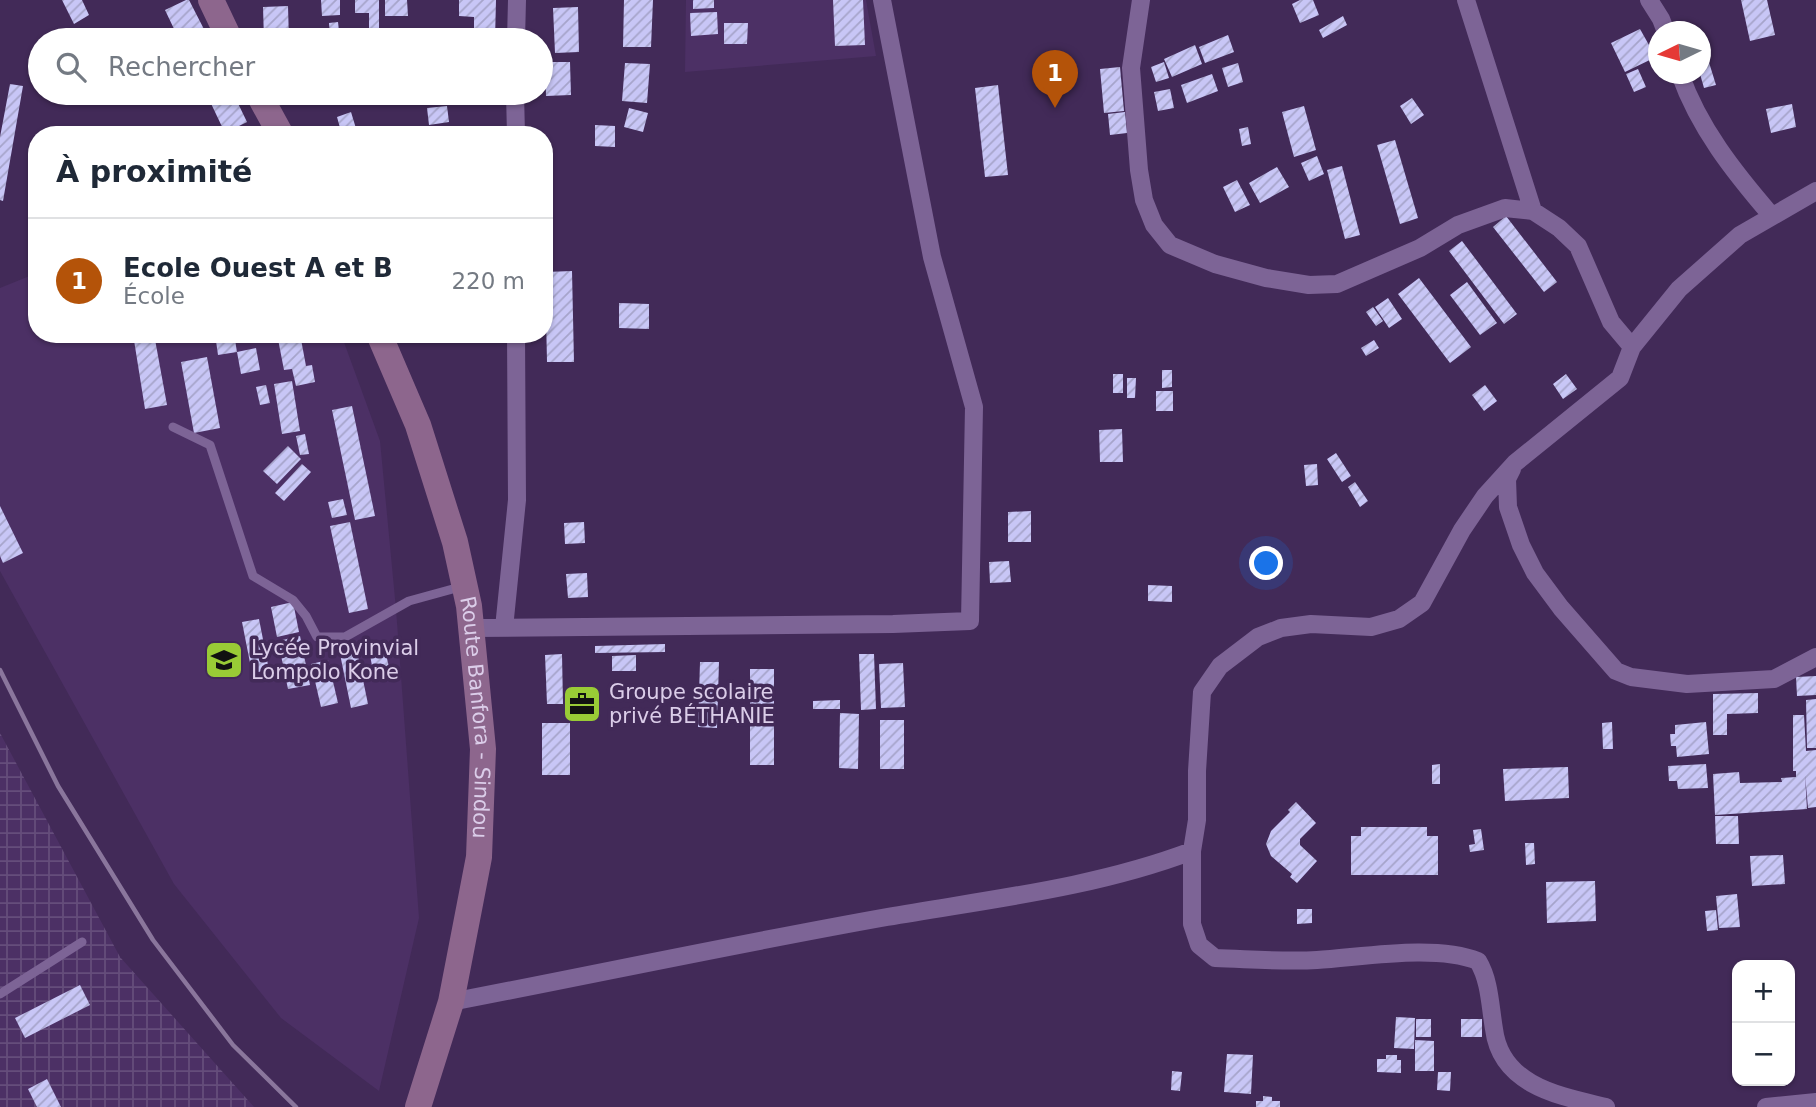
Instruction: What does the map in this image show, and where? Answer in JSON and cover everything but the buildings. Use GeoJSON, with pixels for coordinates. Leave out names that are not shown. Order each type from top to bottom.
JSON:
{"type":"FeatureCollection","features":[{"type":"Feature","properties":{"kind":"main road"},"geometry":{"type":"LineString","coordinates":[[265,105],[276,126]]}},
{"type":"Feature","properties":{"kind":"main road","name":"Route Banfora - Sindou"},"geometry":{"type":"LineString","coordinates":[[383,343],[443,497],[466,586],[483,749],[479,857],[451,1002],[418,1107]]}},
{"type":"Feature","properties":{"kind":"street"},"geometry":{"type":"LineString","coordinates":[[516,28],[517,0]]}},
{"type":"Feature","properties":{"kind":"street"},"geometry":{"type":"LineString","coordinates":[[471,628],[970,621],[974,407],[932,257],[882,0]]}},
{"type":"Feature","properties":{"kind":"street"},"geometry":{"type":"LineString","coordinates":[[1141,0],[1131,68],[1139,170],[1144,200],[1154,225],[1170,245],[1215,264],[1266,278],[1309,285],[1337,284],[1420,248],[1458,225],[1505,208],[1533,211],[1559,228],[1578,246],[1611,322],[1632,347]]}},
{"type":"Feature","properties":{"kind":"street"},"geometry":{"type":"LineString","coordinates":[[1466,0],[1533,211]]}},
{"type":"Feature","properties":{"kind":"street"},"geometry":{"type":"LineString","coordinates":[[1649,0],[1660,21]]}},
{"type":"Feature","properties":{"kind":"street"},"geometry":{"type":"LineString","coordinates":[[1684,84],[1693,106],[1724,158],[1771,215]]}},
{"type":"Feature","properties":{"kind":"street"},"geometry":{"type":"LineString","coordinates":[[515,105],[516,126]]}},
{"type":"Feature","properties":{"kind":"street"},"geometry":{"type":"LineString","coordinates":[[1606,1107],[1548,1093],[1520,1075],[1501,1056],[1496,1045],[1486,974],[1478,961],[1462,954],[1398,954],[1314,960],[1215,958],[1199,945],[1192,925],[1192,851],[1197,820],[1202,692],[1220,666],[1258,637],[1281,628],[1311,624],[1371,627],[1399,620],[1422,603],[1462,530],[1485,496],[1515,463],[1620,378],[1632,347],[1679,289],[1740,235],[1816,191]]}},
{"type":"Feature","properties":{"kind":"street"},"geometry":{"type":"LineString","coordinates":[[504,628],[517,500],[516,343]]}},
{"type":"Feature","properties":{"kind":"street"},"geometry":{"type":"LineString","coordinates":[[1515,463],[1507,480],[1508,506],[1521,545],[1535,573],[1561,608],[1616,671],[1631,677],[1687,684],[1774,679],[1816,657]]}},
{"type":"Feature","properties":{"kind":"street"},"geometry":{"type":"LineString","coordinates":[[451,1002],[887,917],[1055,889],[1117,875],[1192,851]]}},
{"type":"Feature","properties":{"kind":"street"},"geometry":{"type":"LineString","coordinates":[[1766,1107],[1816,1102]]}},
{"type":"Feature","properties":{"kind":"lane"},"geometry":{"type":"LineString","coordinates":[[173,427],[210,445],[253,576],[293,600],[306,616],[317,637],[345,637],[409,601],[466,586]]}},
{"type":"Feature","properties":{"kind":"lane"},"geometry":{"type":"LineString","coordinates":[[0,994],[82,942]]}},
{"type":"Feature","properties":{"kind":"shaded area"},"geometry":{"type":"Polygon","coordinates":[[[686,0],[866,0],[876,56],[685,72],[686,0]]]}},
{"type":"Feature","properties":{"kind":"shaded area","name":"Lycée Provinvial Lompolo Kone"},"geometry":{"type":"Polygon","coordinates":[[[28,277],[28,343],[344,343],[380,441],[396,609],[419,918],[379,1091],[281,1018],[174,884],[0,571],[0,288],[28,277]]]}},
{"type":"Feature","properties":{"kind":"shaded area"},"geometry":{"type":"Polygon","coordinates":[[[0,733],[120,957],[254,1107],[0,1107],[0,733]]]}},
{"type":"Feature","properties":{"kind":"railway"},"geometry":{"type":"LineString","coordinates":[[0,670],[58,786],[153,940],[233,1045],[296,1107]]}},
{"type":"Feature","properties":{"kind":"place","name":"Ecole Ouest A et B"},"geometry":{"type":"Point","coordinates":[1055,108]}},
{"type":"Feature","properties":{"kind":"place","name":"Lycée Provinvial Lompolo Kone"},"geometry":{"type":"Point","coordinates":[224,660]}},
{"type":"Feature","properties":{"kind":"place","name":"Groupe scolaire privé BÉTHANIE"},"geometry":{"type":"Point","coordinates":[582,704]}}]}
